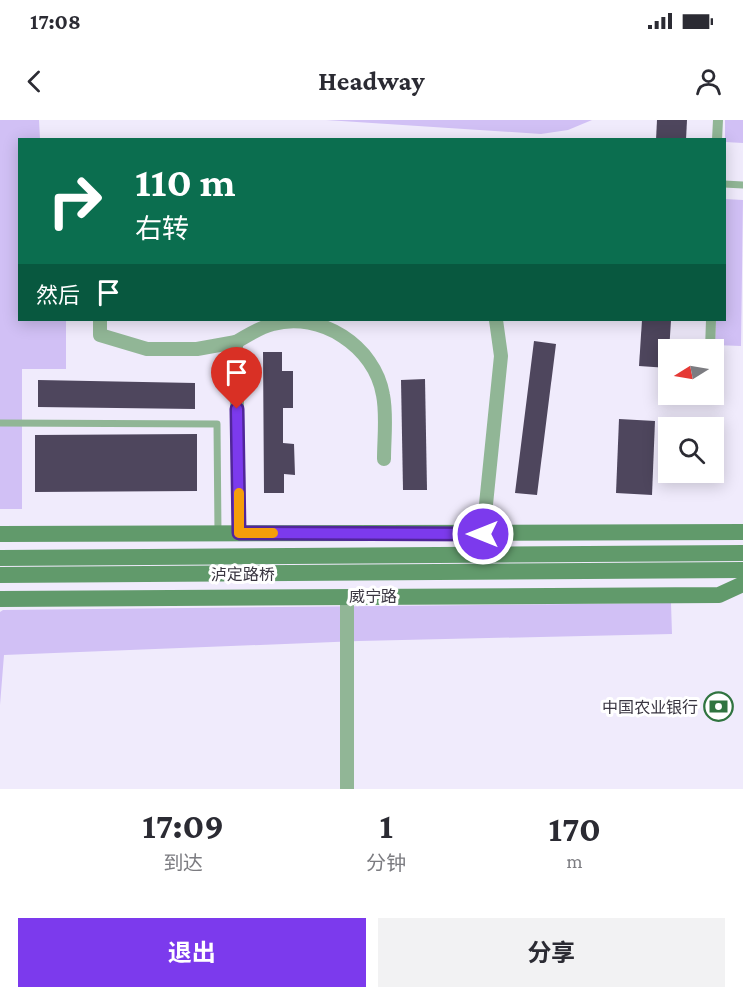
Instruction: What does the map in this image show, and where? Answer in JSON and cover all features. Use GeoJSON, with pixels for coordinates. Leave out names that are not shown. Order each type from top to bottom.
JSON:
{"type":"FeatureCollection","features":[{"type":"Feature","properties":{"kind":"main road"},"geometry":{"type":"LineString","coordinates":[[0,534],[483,534],[706,530],[743,532]]}},
{"type":"Feature","properties":{"kind":"main road","name":"泸定路桥"},"geometry":{"type":"LineString","coordinates":[[0,558],[743,554]]}},
{"type":"Feature","properties":{"kind":"main road","name":"泸定路桥"},"geometry":{"type":"LineString","coordinates":[[0,575],[743,570]]}},
{"type":"Feature","properties":{"kind":"main road","name":"威宁路"},"geometry":{"type":"LineString","coordinates":[[0,599],[719,595],[743,584]]}},
{"type":"Feature","properties":{"kind":"street"},"geometry":{"type":"LineString","coordinates":[[717,138],[718,120]]}},
{"type":"Feature","properties":{"kind":"street"},"geometry":{"type":"LineString","coordinates":[[100,321],[100,335],[147,349],[197,349],[236,342],[272,324],[302,321],[340,333],[368,357],[383,394],[384,459]]}},
{"type":"Feature","properties":{"kind":"street"},"geometry":{"type":"LineString","coordinates":[[483,534],[501,356],[496,321]]}},
{"type":"Feature","properties":{"kind":"street"},"geometry":{"type":"LineString","coordinates":[[710,339],[711,321]]}},
{"type":"Feature","properties":{"kind":"street"},"geometry":{"type":"LineString","coordinates":[[236,342],[239,533]]}},
{"type":"Feature","properties":{"kind":"street"},"geometry":{"type":"LineString","coordinates":[[347,597],[347,789]]}},
{"type":"Feature","properties":{"kind":"lane"},"geometry":{"type":"LineString","coordinates":[[726,184],[743,185]]}},
{"type":"Feature","properties":{"kind":"lane"},"geometry":{"type":"LineString","coordinates":[[0,423],[217,424],[218,533]]}},
{"type":"Feature","properties":{"kind":"shaded area"},"geometry":{"type":"Polygon","coordinates":[[[0,120],[39,120],[40,138],[18,138],[18,321],[66,321],[66,369],[22,369],[22,509],[0,509],[0,120]]]}},
{"type":"Feature","properties":{"kind":"shaded area"},"geometry":{"type":"Polygon","coordinates":[[[326,120],[592,120],[568,130],[541,134],[326,120]]]}},
{"type":"Feature","properties":{"kind":"shaded area"},"geometry":{"type":"Polygon","coordinates":[[[725,120],[743,120],[743,143],[726,142],[725,120]]]}},
{"type":"Feature","properties":{"kind":"shaded area"},"geometry":{"type":"Polygon","coordinates":[[[726,199],[743,200],[741,346],[724,345],[724,339],[715,339],[716,321],[726,321],[726,199]]]}},
{"type":"Feature","properties":{"kind":"shaded area"},"geometry":{"type":"Polygon","coordinates":[[[671,603],[672,634],[359,641],[4,655],[0,705],[0,612],[3,610],[671,603]]]}},
{"type":"Feature","properties":{"kind":"building"},"geometry":{"type":"Polygon","coordinates":[[[657,120],[687,120],[686,138],[656,138],[657,120]]]}},
{"type":"Feature","properties":{"kind":"building"},"geometry":{"type":"Polygon","coordinates":[[[642,321],[671,321],[670,339],[658,339],[658,367],[639,366],[642,321]]]}},
{"type":"Feature","properties":{"kind":"building"},"geometry":{"type":"Polygon","coordinates":[[[534,341],[556,344],[537,495],[515,493],[534,341]]]}},
{"type":"Feature","properties":{"kind":"building"},"geometry":{"type":"Polygon","coordinates":[[[263,352],[282,352],[282,371],[293,371],[293,408],[283,408],[283,443],[294,444],[295,475],[284,474],[284,493],[264,493],[263,352]]]}},
{"type":"Feature","properties":{"kind":"building"},"geometry":{"type":"Polygon","coordinates":[[[425,379],[427,490],[403,490],[401,380],[425,379]]]}},
{"type":"Feature","properties":{"kind":"building"},"geometry":{"type":"Polygon","coordinates":[[[38,380],[195,383],[195,409],[38,407],[38,380]]]}},
{"type":"Feature","properties":{"kind":"building"},"geometry":{"type":"Polygon","coordinates":[[[619,419],[655,421],[652,495],[616,493],[619,419]]]}},
{"type":"Feature","properties":{"kind":"building"},"geometry":{"type":"Polygon","coordinates":[[[197,434],[197,491],[35,492],[35,435],[197,434]]]}},
{"type":"Feature","properties":{"kind":"slow traffic"},"geometry":{"type":"LineString","coordinates":[[239,493],[239,533],[273,533]]}},
{"type":"Feature","properties":{"kind":"place","name":"中国农业银行"},"geometry":{"type":"Point","coordinates":[719,707]}},
{"type":"Feature","properties":{"kind":"route"},"geometry":{"type":"LineString","coordinates":[[237,409],[239,533],[483,534]]}}]}
